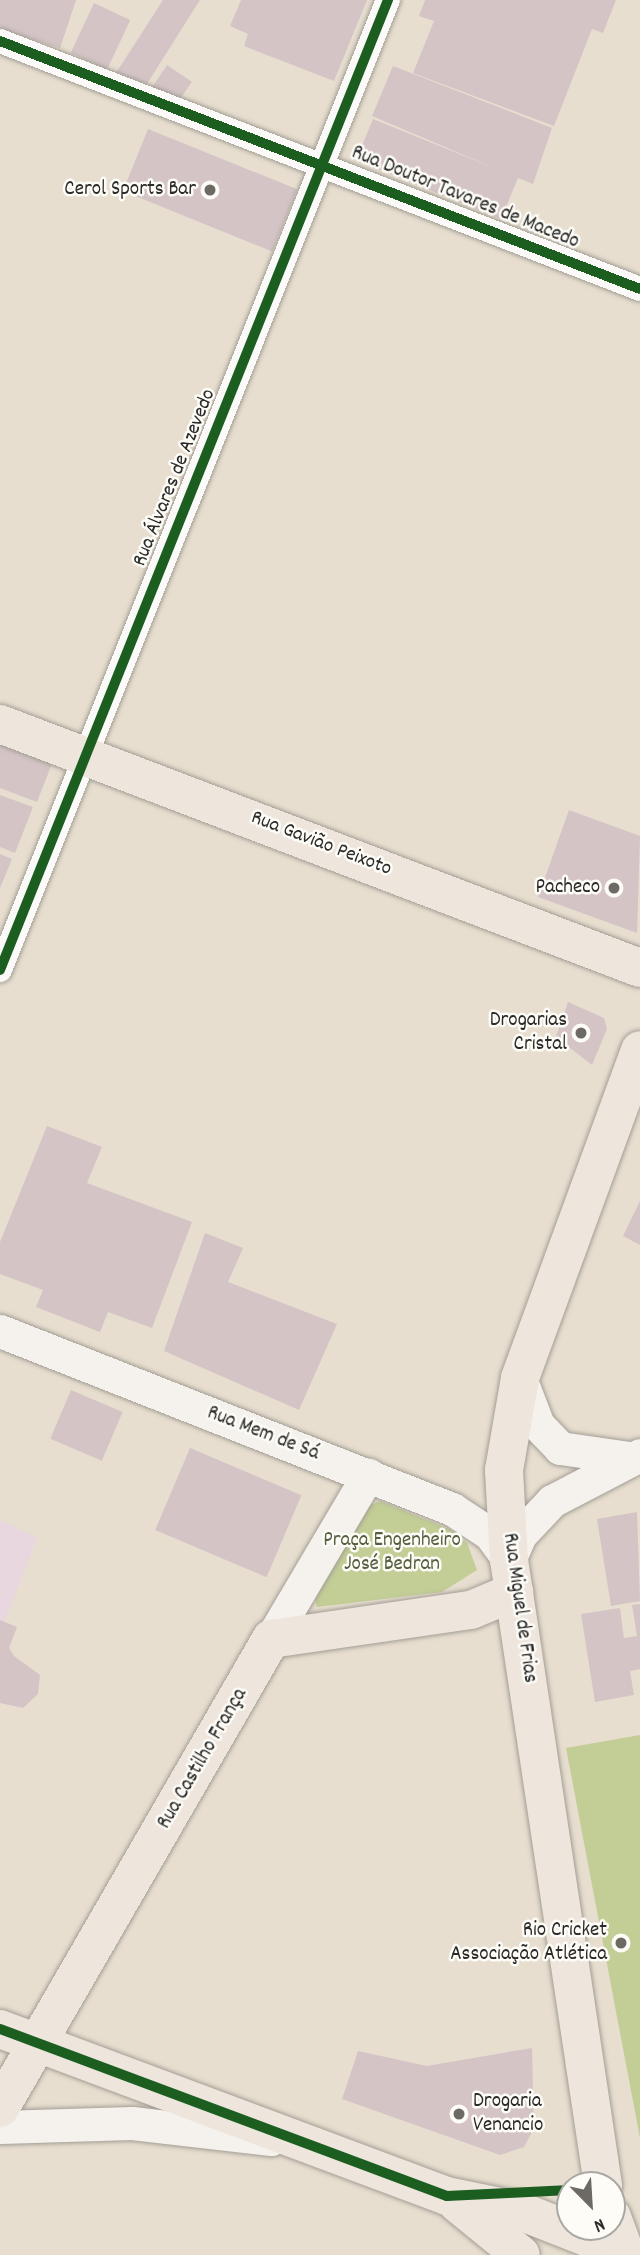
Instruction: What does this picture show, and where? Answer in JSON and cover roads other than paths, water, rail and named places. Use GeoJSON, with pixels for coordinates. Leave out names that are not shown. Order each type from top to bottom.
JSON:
{"type":"FeatureCollection","features":[{"type":"Feature","properties":{"kind":"main road","name":"Rua Gavião Peixoto"},"geometry":{"type":"LineString","coordinates":[[0,723],[640,968]]}},
{"type":"Feature","properties":{"kind":"main road","name":"Rua Miguel de Frias"},"geometry":{"type":"LineString","coordinates":[[601,2171],[512,1576],[505,1436],[520,1378],[640,1050]]}},
{"type":"Feature","properties":{"kind":"main road","name":"Rua Mem de Sá"},"geometry":{"type":"LineString","coordinates":[[0,1331],[368,1475],[472,1519],[512,1576]]}},
{"type":"Feature","properties":{"kind":"main road"},"geometry":{"type":"LineString","coordinates":[[520,1378],[538,1425],[560,1448],[636,1456]]}},
{"type":"Feature","properties":{"kind":"main road"},"geometry":{"type":"LineString","coordinates":[[271,1639],[458,1612],[512,1576],[520,1535],[552,1501],[636,1456]]}},
{"type":"Feature","properties":{"kind":"main road","name":"Rua Castilho França"},"geometry":{"type":"LineString","coordinates":[[0,2108],[40,2044],[271,1639],[368,1475]]}},
{"type":"Feature","properties":{"kind":"main road"},"geometry":{"type":"LineString","coordinates":[[0,2029],[294,2142],[447,2196],[520,2211],[589,2238],[609,2255]]}},
{"type":"Feature","properties":{"kind":"main road"},"geometry":{"type":"LineString","coordinates":[[0,2127],[132,2123],[294,2142]]}},
{"type":"Feature","properties":{"kind":"main road"},"geometry":{"type":"LineString","coordinates":[[447,2196],[522,2255]]}},
{"type":"Feature","properties":{"kind":"street","name":"Rua Álvares de Azevedo"},"geometry":{"type":"LineString","coordinates":[[0,970],[388,0]]}},
{"type":"Feature","properties":{"kind":"street","name":"Rua Doutor Tavares de Macedo"},"geometry":{"type":"LineString","coordinates":[[0,41],[323,162],[640,289]]}},
{"type":"Feature","properties":{"kind":"place","name":"Cerol Sports Bar"},"geometry":{"type":"Point","coordinates":[210,190]}},
{"type":"Feature","properties":{"kind":"place","name":"Pacheco"},"geometry":{"type":"Point","coordinates":[614,888]}},
{"type":"Feature","properties":{"kind":"place","name":"Drogarias Cristal"},"geometry":{"type":"Point","coordinates":[581,1033]}},
{"type":"Feature","properties":{"kind":"place","name":"Rio Cricket Associação Atlética"},"geometry":{"type":"Point","coordinates":[621,1943]}},
{"type":"Feature","properties":{"kind":"place","name":"Drogaria Venancio"},"geometry":{"type":"Point","coordinates":[459,2114]}},
{"type":"Feature","properties":{"kind":"park label","name":"Praça Engenheiro José Bedran"},"geometry":{"type":"Point","coordinates":[392,1553]}}]}
